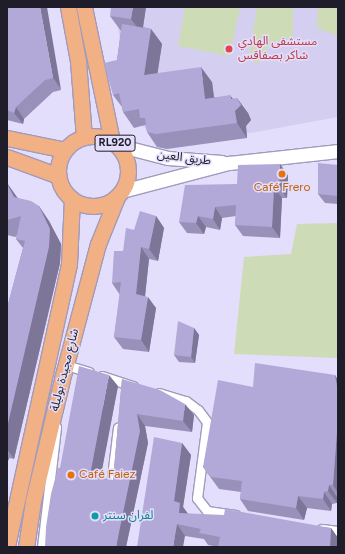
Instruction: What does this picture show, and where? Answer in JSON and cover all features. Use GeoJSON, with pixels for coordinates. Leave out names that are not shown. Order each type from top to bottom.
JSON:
{"type":"FeatureCollection","features":[{"type":"Feature","properties":{"kind":"main road"},"geometry":{"type":"LineString","coordinates":[[68,7],[78,61],[84,137]]}},
{"type":"Feature","properties":{"kind":"main road"},"geometry":{"type":"LineString","coordinates":[[84,7],[114,143]]}},
{"type":"Feature","properties":{"kind":"main road","name":"RL920"},"geometry":{"type":"LineString","coordinates":[[65,150],[84,137],[98,136],[114,143],[124,155],[128,167],[127,180],[119,194],[109,203],[90,206],[72,199]]}},
{"type":"Feature","properties":{"kind":"main road"},"geometry":{"type":"LineString","coordinates":[[7,138],[65,150],[61,158],[59,176],[65,192],[72,199]]}},
{"type":"Feature","properties":{"kind":"main road","name":"طريق العين"},"geometry":{"type":"LineString","coordinates":[[114,143],[168,158],[229,163]]}},
{"type":"Feature","properties":{"kind":"main road","name":"طريق العين"},"geometry":{"type":"LineString","coordinates":[[119,194],[229,163],[338,150]]}},
{"type":"Feature","properties":{"kind":"main road"},"geometry":{"type":"LineString","coordinates":[[7,157],[59,176]]}},
{"type":"Feature","properties":{"kind":"main road","name":"شارع مجيدة بوليلة"},"geometry":{"type":"LineString","coordinates":[[26,547],[33,500],[64,372],[98,244],[119,194]]}},
{"type":"Feature","properties":{"kind":"main road","name":"شارع مجيدة بوليلة"},"geometry":{"type":"LineString","coordinates":[[7,546],[10,507],[69,264],[72,199]]}},
{"type":"Feature","properties":{"kind":"street"},"geometry":{"type":"LineString","coordinates":[[42,547],[64,372],[123,388],[148,390],[186,401],[198,410],[207,422],[197,498],[206,511],[245,517]]}},
{"type":"Feature","properties":{"kind":"street"},"geometry":{"type":"LineString","coordinates":[[111,485],[120,415]]}},
{"type":"Feature","properties":{"kind":"street"},"geometry":{"type":"LineString","coordinates":[[315,528],[338,531]]}},
{"type":"Feature","properties":{"kind":"shaded area","name":"مستشفى الهادي شاكر بصفاقس"},"geometry":{"type":"Polygon","coordinates":[[[115,7],[338,7],[338,117],[256,132],[169,143],[131,119],[115,7]]]}},
{"type":"Feature","properties":{"kind":"green space"},"geometry":{"type":"Polygon","coordinates":[[[185,7],[240,7],[230,56],[178,46],[185,7]]]}},
{"type":"Feature","properties":{"kind":"green space"},"geometry":{"type":"Polygon","coordinates":[[[257,7],[293,7],[293,37],[271,43],[257,65],[249,55],[257,7]]]}},
{"type":"Feature","properties":{"kind":"green space"},"geometry":{"type":"Polygon","coordinates":[[[318,7],[338,7],[338,36],[317,28],[318,7]]]}},
{"type":"Feature","properties":{"kind":"green space"},"geometry":{"type":"Polygon","coordinates":[[[338,223],[337,358],[234,354],[244,257],[291,254],[297,224],[338,223]]]}},
{"type":"Feature","properties":{"kind":"building"},"geometry":{"type":"Polygon","coordinates":[[[7,7],[40,7],[53,78],[45,80],[16,107],[14,113],[7,110],[7,7]]]}},
{"type":"Feature","properties":{"kind":"building"},"geometry":{"type":"Polygon","coordinates":[[[111,7],[133,7],[131,19],[110,16],[111,7]]]}},
{"type":"Feature","properties":{"kind":"building"},"geometry":{"type":"Polygon","coordinates":[[[122,24],[151,29],[144,75],[201,67],[205,99],[230,95],[231,99],[237,98],[241,105],[235,111],[237,123],[156,134],[147,132],[145,118],[140,118],[139,109],[123,112],[119,93],[113,95],[104,63],[117,60],[122,24]]]}},
{"type":"Feature","properties":{"kind":"building"},"geometry":{"type":"Polygon","coordinates":[[[318,163],[338,165],[338,196],[318,194],[318,163]]]}},
{"type":"Feature","properties":{"kind":"building"},"geometry":{"type":"Polygon","coordinates":[[[280,164],[279,187],[274,187],[272,227],[235,225],[236,205],[215,207],[213,219],[198,216],[196,223],[179,222],[185,185],[237,184],[238,165],[280,164]]]}},
{"type":"Feature","properties":{"kind":"building"},"geometry":{"type":"Polygon","coordinates":[[[7,184],[14,197],[31,201],[39,206],[50,229],[49,247],[7,428],[7,308],[25,241],[16,239],[21,216],[7,220],[7,184]]]}},
{"type":"Feature","properties":{"kind":"building"},"geometry":{"type":"Polygon","coordinates":[[[140,211],[156,216],[149,249],[141,247],[136,294],[148,297],[141,340],[114,337],[121,282],[112,283],[114,251],[123,251],[126,228],[134,230],[140,211]]]}},
{"type":"Feature","properties":{"kind":"building"},"geometry":{"type":"Polygon","coordinates":[[[178,321],[194,328],[191,357],[174,355],[178,321]]]}},
{"type":"Feature","properties":{"kind":"building"},"geometry":{"type":"Polygon","coordinates":[[[255,363],[335,375],[338,392],[338,418],[333,485],[329,485],[328,491],[324,492],[323,499],[298,496],[296,508],[240,499],[242,481],[211,477],[203,467],[218,380],[253,387],[255,363]]]}},
{"type":"Feature","properties":{"kind":"building"},"geometry":{"type":"Polygon","coordinates":[[[79,366],[109,375],[90,475],[102,479],[113,480],[122,379],[160,390],[185,404],[183,421],[137,414],[140,431],[116,547],[45,547],[46,527],[51,494],[58,468],[60,468],[79,366]]]}},
{"type":"Feature","properties":{"kind":"building"},"geometry":{"type":"Polygon","coordinates":[[[154,437],[182,443],[174,501],[180,503],[179,513],[224,515],[225,509],[331,528],[330,547],[218,547],[220,537],[199,533],[201,529],[177,524],[173,547],[137,547],[154,437]]]}},
{"type":"Feature","properties":{"kind":"place","name":"مستشفى الهادي شاكر بصفاقس"},"geometry":{"type":"Point","coordinates":[229,49]}},
{"type":"Feature","properties":{"kind":"place","name":"Café Frero"},"geometry":{"type":"Point","coordinates":[282,174]}},
{"type":"Feature","properties":{"kind":"place","name":"Café Faiez"},"geometry":{"type":"Point","coordinates":[71,475]}},
{"type":"Feature","properties":{"kind":"place","name":"لفران سنتر"},"geometry":{"type":"Point","coordinates":[95,516]}}]}
